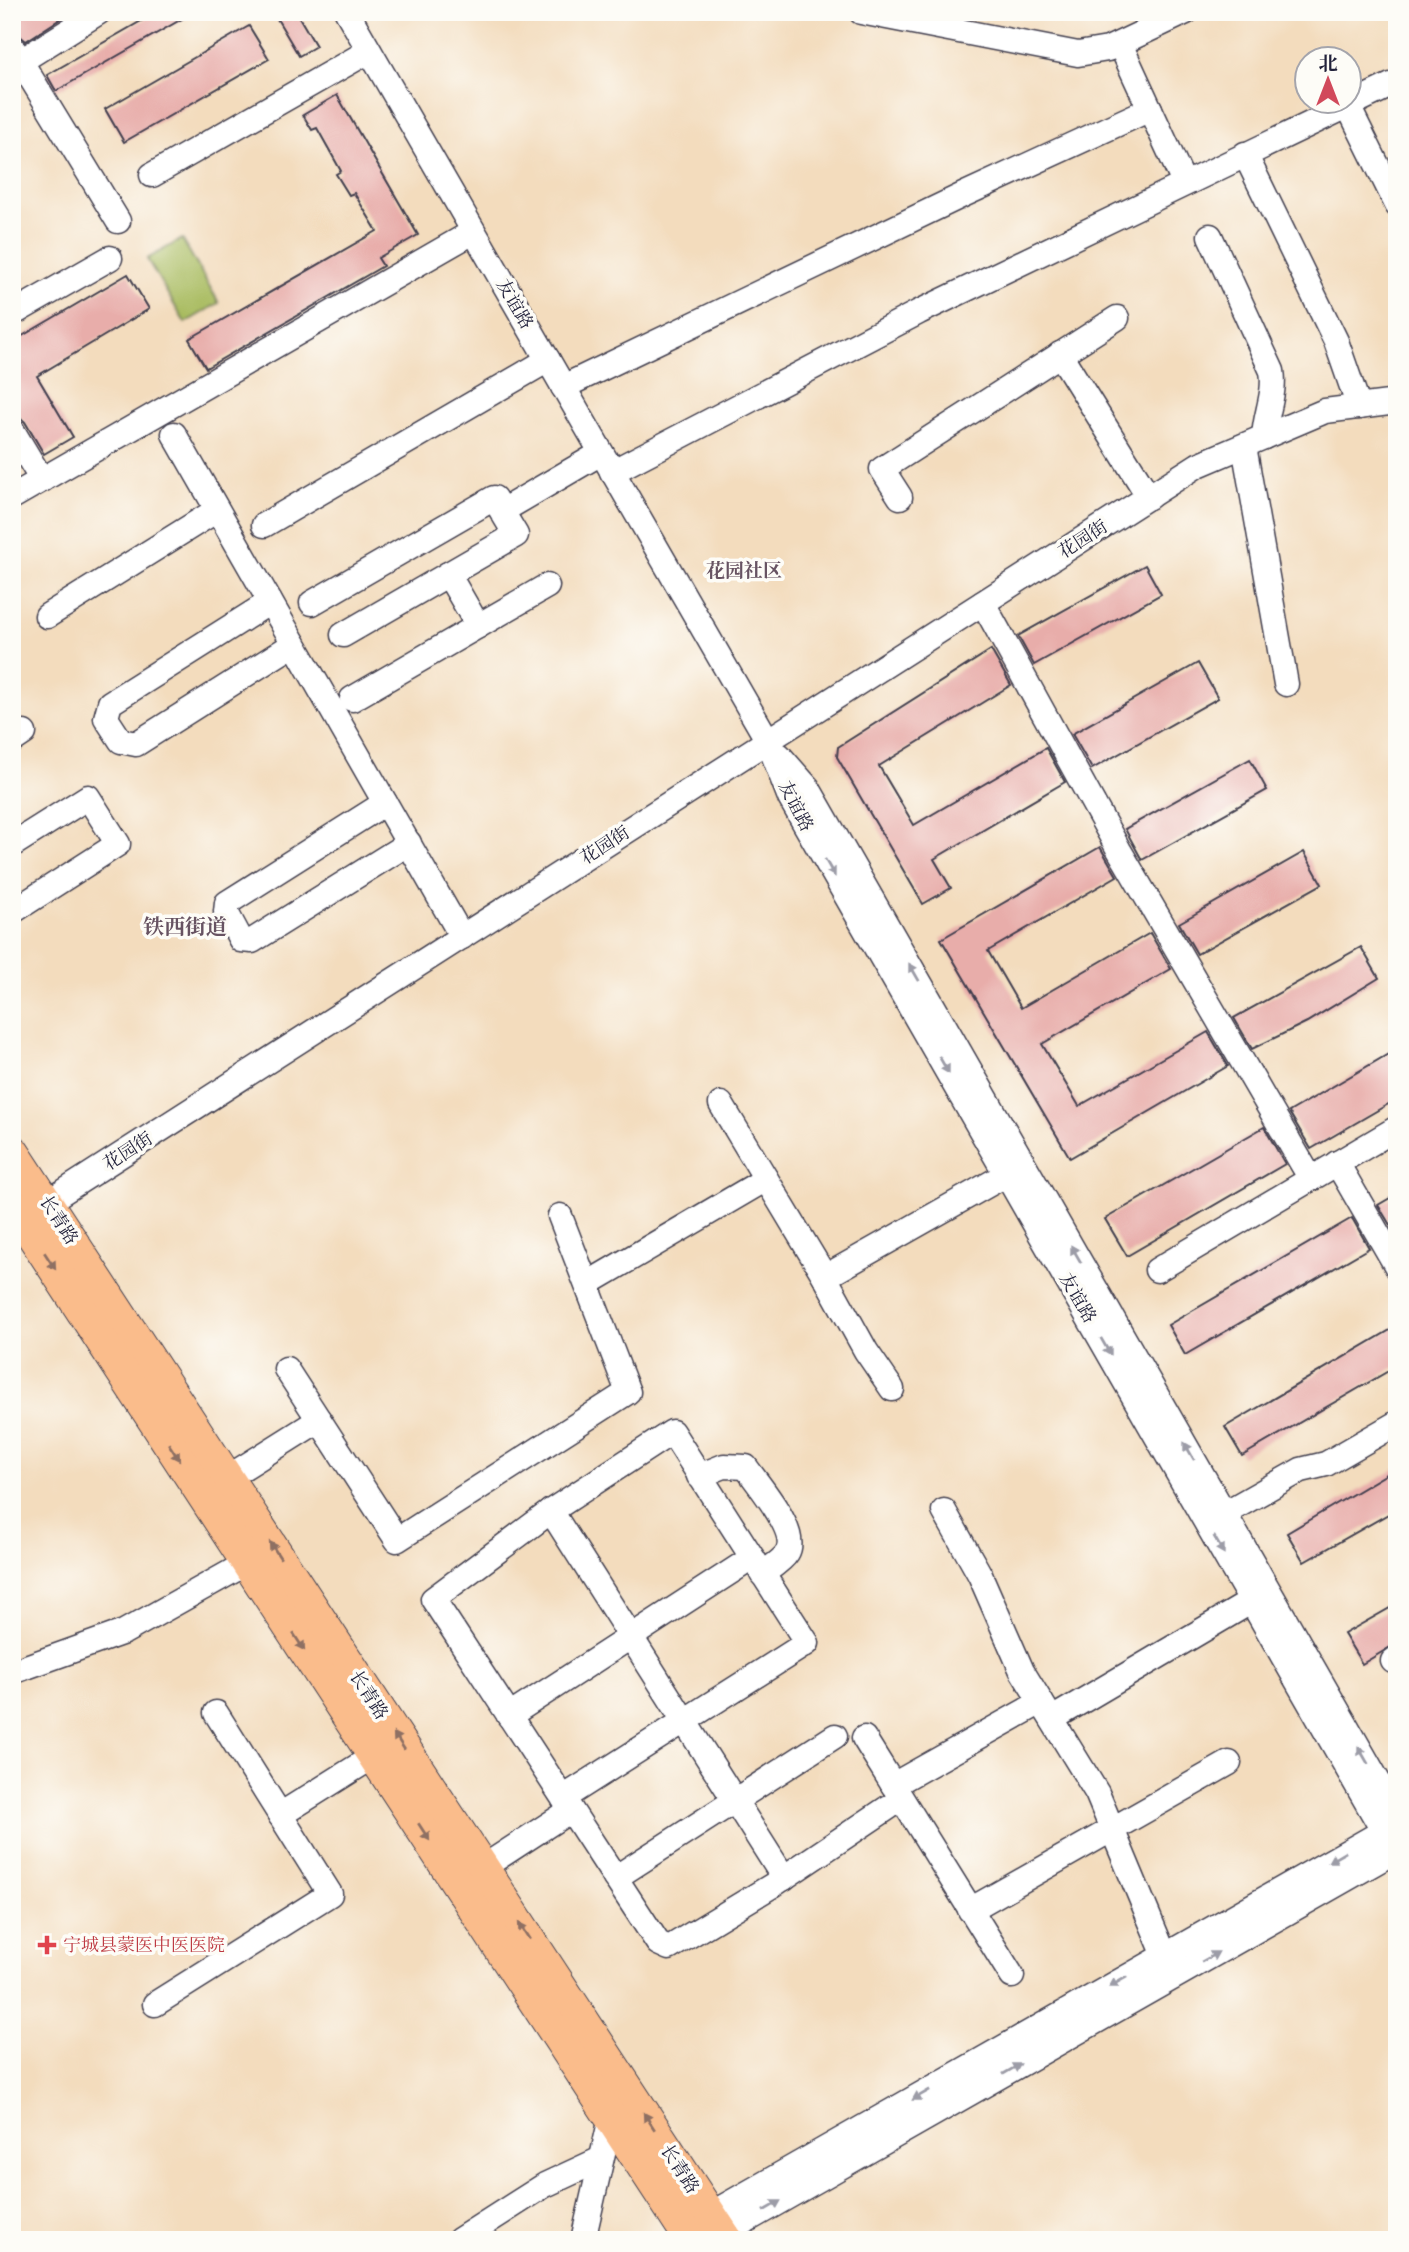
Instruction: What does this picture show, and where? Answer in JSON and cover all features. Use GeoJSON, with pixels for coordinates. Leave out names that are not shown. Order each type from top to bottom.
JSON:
{"type":"FeatureCollection","features":[{"type":"Feature","properties":{"kind":"main road","name":"长青路"},"geometry":{"type":"LineString","coordinates":[[12,1150],[23,1213],[247,1563],[611,2118],[708,2233]]}},
{"type":"Feature","properties":{"kind":"main road","name":"长青路"},"geometry":{"type":"LineString","coordinates":[[23,1213],[227,1478],[482,1868],[708,2233]]}},
{"type":"Feature","properties":{"kind":"street"},"geometry":{"type":"LineString","coordinates":[[99,12],[17,54],[118,221]]}},
{"type":"Feature","properties":{"kind":"street"},"geometry":{"type":"LineString","coordinates":[[861,12],[1078,54],[1099,52],[1120,44],[1186,12]]}},
{"type":"Feature","properties":{"kind":"street","name":"友谊路"},"geometry":{"type":"LineString","coordinates":[[353,15],[369,51],[768,741],[790,798],[1252,1601],[1394,1838]]}},
{"type":"Feature","properties":{"kind":"street"},"geometry":{"type":"LineString","coordinates":[[1120,44],[1184,183]]}},
{"type":"Feature","properties":{"kind":"street"},"geometry":{"type":"LineString","coordinates":[[152,175],[369,51]]}},
{"type":"Feature","properties":{"kind":"street"},"geometry":{"type":"LineString","coordinates":[[1364,98],[1391,85]]}},
{"type":"Feature","properties":{"kind":"street"},"geometry":{"type":"LineString","coordinates":[[563,387],[962,195],[1150,109]]}},
{"type":"Feature","properties":{"kind":"street"},"geometry":{"type":"LineString","coordinates":[[502,511],[1327,116]]}},
{"type":"Feature","properties":{"kind":"street"},"geometry":{"type":"LineString","coordinates":[[1353,116],[1397,205]]}},
{"type":"Feature","properties":{"kind":"street"},"geometry":{"type":"LineString","coordinates":[[1245,154],[1336,341],[1359,407]]}},
{"type":"Feature","properties":{"kind":"street"},"geometry":{"type":"LineString","coordinates":[[12,497],[473,232]]}},
{"type":"Feature","properties":{"kind":"street"},"geometry":{"type":"LineString","coordinates":[[1210,236],[1272,371],[1273,389],[1265,418],[1254,442],[1286,684]]}},
{"type":"Feature","properties":{"kind":"street"},"geometry":{"type":"LineString","coordinates":[[12,314],[110,258]]}},
{"type":"Feature","properties":{"kind":"street"},"geometry":{"type":"LineString","coordinates":[[900,497],[882,469],[1117,318]]}},
{"type":"Feature","properties":{"kind":"street"},"geometry":{"type":"LineString","coordinates":[[1060,354],[1149,497]]}},
{"type":"Feature","properties":{"kind":"street"},"geometry":{"type":"LineString","coordinates":[[264,525],[548,360]]}},
{"type":"Feature","properties":{"kind":"street","name":"花园街"},"geometry":{"type":"LineString","coordinates":[[23,1213],[1198,465],[1325,411],[1397,402]]}},
{"type":"Feature","properties":{"kind":"street"},"geometry":{"type":"LineString","coordinates":[[12,430],[43,480]]}},
{"type":"Feature","properties":{"kind":"street"},"geometry":{"type":"LineString","coordinates":[[174,434],[462,936]]}},
{"type":"Feature","properties":{"kind":"street"},"geometry":{"type":"LineString","coordinates":[[313,603],[494,498],[516,535],[343,635]]}},
{"type":"Feature","properties":{"kind":"street"},"geometry":{"type":"LineString","coordinates":[[47,617],[217,510]]}},
{"type":"Feature","properties":{"kind":"street"},"geometry":{"type":"LineString","coordinates":[[448,575],[478,626]]}},
{"type":"Feature","properties":{"kind":"street"},"geometry":{"type":"LineString","coordinates":[[352,699],[547,586]]}},
{"type":"Feature","properties":{"kind":"street"},"geometry":{"type":"LineString","coordinates":[[270,602],[110,704],[106,718],[121,741],[136,744],[294,644]]}},
{"type":"Feature","properties":{"kind":"street"},"geometry":{"type":"LineString","coordinates":[[983,603],[1119,850],[1311,1179]]}},
{"type":"Feature","properties":{"kind":"street","name":"友谊路"},"geometry":{"type":"LineString","coordinates":[[768,741],[807,788],[1225,1513],[1394,1838]]}},
{"type":"Feature","properties":{"kind":"street"},"geometry":{"type":"LineString","coordinates":[[12,845],[88,797],[118,844],[12,912]]}},
{"type":"Feature","properties":{"kind":"street"},"geometry":{"type":"LineString","coordinates":[[386,803],[227,903],[226,912],[241,940],[252,941],[409,843]]}},
{"type":"Feature","properties":{"kind":"street"},"geometry":{"type":"LineString","coordinates":[[721,1104],[825,1277],[866,1351],[892,1389]]}},
{"type":"Feature","properties":{"kind":"street"},"geometry":{"type":"LineString","coordinates":[[1157,1270],[1397,1128]]}},
{"type":"Feature","properties":{"kind":"street"},"geometry":{"type":"LineString","coordinates":[[1337,1163],[1397,1268]]}},
{"type":"Feature","properties":{"kind":"street"},"geometry":{"type":"LineString","coordinates":[[825,1277],[1007,1174]]}},
{"type":"Feature","properties":{"kind":"street"},"geometry":{"type":"LineString","coordinates":[[587,1284],[766,1179]]}},
{"type":"Feature","properties":{"kind":"street"},"geometry":{"type":"LineString","coordinates":[[286,1370],[397,1540],[628,1392],[561,1216]]}},
{"type":"Feature","properties":{"kind":"street"},"geometry":{"type":"LineString","coordinates":[[227,1478],[319,1420]]}},
{"type":"Feature","properties":{"kind":"street"},"geometry":{"type":"LineString","coordinates":[[1225,1513],[1301,1470],[1326,1464],[1397,1423]]}},
{"type":"Feature","properties":{"kind":"street"},"geometry":{"type":"LineString","coordinates":[[482,1868],[567,1804],[685,1721],[807,1643],[671,1432],[551,1511],[433,1599],[509,1716],[567,1804],[615,1878],[658,1943],[669,1948],[784,1878],[891,1796],[1252,1601]]}},
{"type":"Feature","properties":{"kind":"street"},"geometry":{"type":"LineString","coordinates":[[509,1716],[631,1637],[757,1566],[786,1555],[791,1545],[790,1532],[746,1467],[724,1466],[699,1476]]}},
{"type":"Feature","properties":{"kind":"street"},"geometry":{"type":"LineString","coordinates":[[551,1511],[784,1878]]}},
{"type":"Feature","properties":{"kind":"street"},"geometry":{"type":"LineString","coordinates":[[944,1511],[981,1575],[1017,1661],[1097,1793],[1165,1956]]}},
{"type":"Feature","properties":{"kind":"street"},"geometry":{"type":"LineString","coordinates":[[12,1672],[124,1632],[247,1563]]}},
{"type":"Feature","properties":{"kind":"street"},"geometry":{"type":"LineString","coordinates":[[155,2004],[330,1894],[216,1713]]}},
{"type":"Feature","properties":{"kind":"street"},"geometry":{"type":"LineString","coordinates":[[615,1878],[835,1736]]}},
{"type":"Feature","properties":{"kind":"street"},"geometry":{"type":"LineString","coordinates":[[864,1738],[891,1796],[1012,1976]]}},
{"type":"Feature","properties":{"kind":"street"},"geometry":{"type":"LineString","coordinates":[[280,1815],[374,1756]]}},
{"type":"Feature","properties":{"kind":"street"},"geometry":{"type":"LineString","coordinates":[[970,1910],[1229,1763]]}},
{"type":"Feature","properties":{"kind":"street"},"geometry":{"type":"LineString","coordinates":[[708,2233],[1165,1956],[1394,1838]]}},
{"type":"Feature","properties":{"kind":"street"},"geometry":{"type":"LineString","coordinates":[[708,2233],[1394,1838]]}},
{"type":"Feature","properties":{"kind":"street"},"geometry":{"type":"LineString","coordinates":[[583,2240],[611,2118]]}},
{"type":"Feature","properties":{"kind":"street"},"geometry":{"type":"LineString","coordinates":[[459,2240],[545,2185],[601,2159]]}},
{"type":"Feature","properties":{"kind":"green space"},"geometry":{"type":"Polygon","coordinates":[[[182,239],[219,303],[185,323],[147,259],[182,239]]]}},
{"type":"Feature","properties":{"kind":"building"},"geometry":{"type":"Polygon","coordinates":[[[12,12],[71,12],[26,41],[12,29],[12,12]]]}},
{"type":"Feature","properties":{"kind":"building"},"geometry":{"type":"Polygon","coordinates":[[[157,12],[194,12],[56,91],[47,75],[157,12]]]}},
{"type":"Feature","properties":{"kind":"building"},"geometry":{"type":"Polygon","coordinates":[[[273,12],[296,12],[316,46],[299,56],[273,12]]]}},
{"type":"Feature","properties":{"kind":"building"},"geometry":{"type":"Polygon","coordinates":[[[249,26],[269,59],[124,142],[105,109],[249,26]]]}},
{"type":"Feature","properties":{"kind":"building"},"geometry":{"type":"Polygon","coordinates":[[[337,95],[418,235],[378,258],[383,266],[206,368],[189,339],[377,231],[354,193],[349,195],[336,174],[341,171],[317,128],[312,130],[303,115],[337,95]]]}},
{"type":"Feature","properties":{"kind":"building"},"geometry":{"type":"Polygon","coordinates":[[[128,274],[149,309],[37,376],[73,437],[44,454],[25,422],[12,410],[12,342],[128,274]]]}},
{"type":"Feature","properties":{"kind":"building"},"geometry":{"type":"Polygon","coordinates":[[[1145,565],[1161,594],[1034,665],[1018,636],[1145,565]]]}},
{"type":"Feature","properties":{"kind":"building"},"geometry":{"type":"Polygon","coordinates":[[[991,650],[1011,685],[879,766],[914,825],[1046,748],[1065,782],[934,859],[951,888],[923,904],[837,757],[838,747],[991,650]]]}},
{"type":"Feature","properties":{"kind":"building"},"geometry":{"type":"Polygon","coordinates":[[[1198,663],[1218,698],[1092,769],[1072,734],[1198,663]]]}},
{"type":"Feature","properties":{"kind":"building"},"geometry":{"type":"Polygon","coordinates":[[[1250,759],[1267,790],[1142,860],[1125,829],[1250,759]]]}},
{"type":"Feature","properties":{"kind":"building"},"geometry":{"type":"Polygon","coordinates":[[[1100,847],[1117,876],[988,951],[1021,1008],[1150,933],[1171,969],[1042,1044],[1079,1106],[1208,1032],[1228,1066],[1070,1158],[941,939],[1100,847]]]}},
{"type":"Feature","properties":{"kind":"building"},"geometry":{"type":"Polygon","coordinates":[[[1304,852],[1322,884],[1197,954],[1179,923],[1304,852]]]}},
{"type":"Feature","properties":{"kind":"building"},"geometry":{"type":"Polygon","coordinates":[[[1361,947],[1379,978],[1307,1022],[1252,1049],[1234,1018],[1361,947]]]}},
{"type":"Feature","properties":{"kind":"building"},"geometry":{"type":"Polygon","coordinates":[[[1397,1049],[1397,1099],[1311,1149],[1289,1112],[1397,1049]]]}},
{"type":"Feature","properties":{"kind":"building"},"geometry":{"type":"Polygon","coordinates":[[[1264,1127],[1285,1164],[1127,1256],[1105,1219],[1264,1127]]]}},
{"type":"Feature","properties":{"kind":"building"},"geometry":{"type":"Polygon","coordinates":[[[1397,1194],[1397,1232],[1395,1233],[1378,1205],[1397,1194]]]}},
{"type":"Feature","properties":{"kind":"building"},"geometry":{"type":"Polygon","coordinates":[[[1352,1218],[1369,1248],[1185,1355],[1168,1325],[1352,1218]]]}},
{"type":"Feature","properties":{"kind":"building"},"geometry":{"type":"Polygon","coordinates":[[[1397,1326],[1397,1366],[1242,1456],[1225,1427],[1397,1326]]]}},
{"type":"Feature","properties":{"kind":"building"},"geometry":{"type":"Polygon","coordinates":[[[1397,1468],[1397,1509],[1304,1562],[1287,1533],[1397,1468]]]}},
{"type":"Feature","properties":{"kind":"building"},"geometry":{"type":"Polygon","coordinates":[[[1397,1604],[1397,1643],[1362,1664],[1344,1634],[1397,1604]]]}},
{"type":"Feature","properties":{"kind":"place","name":"宁城县蒙医中医医院"},"geometry":{"type":"Point","coordinates":[47,1945]}},
{"type":"Feature","properties":{"kind":"district","name":"花园社区"},"geometry":{"type":"Point","coordinates":[744,570]}},
{"type":"Feature","properties":{"kind":"district","name":"铁西街道"},"geometry":{"type":"Point","coordinates":[185,926]}}]}
